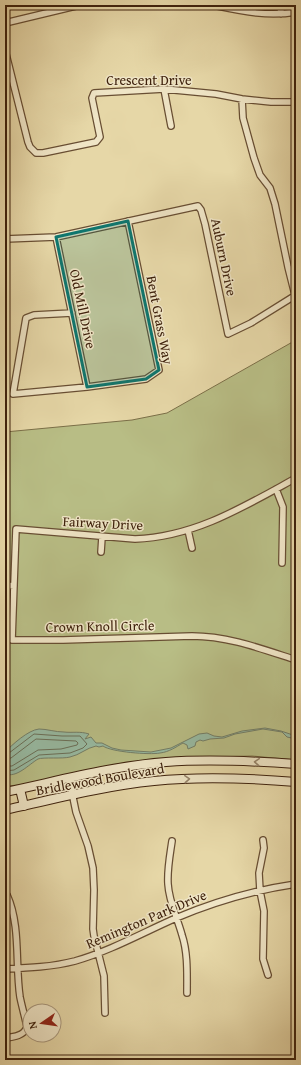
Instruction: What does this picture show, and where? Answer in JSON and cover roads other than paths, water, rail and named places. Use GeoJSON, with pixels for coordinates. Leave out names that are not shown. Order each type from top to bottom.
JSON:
{"type":"FeatureCollection","features":[{"type":"Feature","properties":{"kind":"main road","name":"Bridlewood Boulevard"},"geometry":{"type":"LineString","coordinates":[[5,792],[130,766],[166,762],[217,760],[296,764]]}},
{"type":"Feature","properties":{"kind":"main road","name":"Bridlewood Boulevard"},"geometry":{"type":"LineString","coordinates":[[5,810],[72,795],[141,783],[196,778],[256,779],[296,782]]}},
{"type":"Feature","properties":{"kind":"main road"},"geometry":{"type":"LineString","coordinates":[[20,789],[24,806]]}},
{"type":"Feature","properties":{"kind":"street"},"geometry":{"type":"LineString","coordinates":[[5,23],[66,6],[80,5]]}},
{"type":"Feature","properties":{"kind":"street"},"geometry":{"type":"LineString","coordinates":[[213,5],[266,14],[296,12]]}},
{"type":"Feature","properties":{"kind":"street"},"geometry":{"type":"LineString","coordinates":[[280,5],[281,14]]}},
{"type":"Feature","properties":{"kind":"street","name":"Crescent Drive"},"geometry":{"type":"LineString","coordinates":[[5,50],[28,142],[33,151],[36,153],[43,153],[96,142],[100,138],[92,98],[94,93],[164,89],[216,94],[242,99],[271,102],[296,102]]}},
{"type":"Feature","properties":{"kind":"street"},"geometry":{"type":"LineString","coordinates":[[164,89],[171,126]]}},
{"type":"Feature","properties":{"kind":"street"},"geometry":{"type":"LineString","coordinates":[[242,99],[243,118],[254,158],[260,175],[270,188],[275,204],[288,267],[296,295]]}},
{"type":"Feature","properties":{"kind":"street","name":"Auburn Drive"},"geometry":{"type":"LineString","coordinates":[[5,238],[56,237],[198,206],[201,210],[205,224],[228,334],[251,323],[296,295]]}},
{"type":"Feature","properties":{"kind":"street","name":"Bent Grass Way"},"geometry":{"type":"LineString","coordinates":[[72,313],[34,315],[26,318],[12,394],[87,387],[146,379],[159,370],[128,221]]}},
{"type":"Feature","properties":{"kind":"street","name":"Old Mill Drive"},"geometry":{"type":"LineString","coordinates":[[56,237],[87,387]]}},
{"type":"Feature","properties":{"kind":"street","name":"Fairway Drive"},"geometry":{"type":"LineString","coordinates":[[16,529],[102,537],[146,538],[188,530],[213,522],[231,514],[296,478]]}},
{"type":"Feature","properties":{"kind":"street"},"geometry":{"type":"LineString","coordinates":[[276,489],[283,507],[282,563]]}},
{"type":"Feature","properties":{"kind":"street","name":"Crown Knoll Circle"},"geometry":{"type":"LineString","coordinates":[[16,529],[12,640],[209,636],[236,641],[296,660]]}},
{"type":"Feature","properties":{"kind":"street"},"geometry":{"type":"LineString","coordinates":[[188,530],[192,548]]}},
{"type":"Feature","properties":{"kind":"street"},"geometry":{"type":"LineString","coordinates":[[101,552],[102,537]]}},
{"type":"Feature","properties":{"kind":"street"},"geometry":{"type":"LineString","coordinates":[[5,585],[14,586]]}},
{"type":"Feature","properties":{"kind":"street"},"geometry":{"type":"LineString","coordinates":[[69,778],[76,812],[88,846],[93,868],[93,929],[98,953],[103,967],[105,985],[105,1013]]}},
{"type":"Feature","properties":{"kind":"street"},"geometry":{"type":"LineString","coordinates":[[263,840],[264,848],[260,873],[260,891],[265,917],[263,959],[268,975]]}},
{"type":"Feature","properties":{"kind":"street"},"geometry":{"type":"LineString","coordinates":[[172,841],[167,873],[171,903],[182,934],[185,952],[187,993]]}},
{"type":"Feature","properties":{"kind":"street","name":"Remington Park Drive"},"geometry":{"type":"LineString","coordinates":[[5,969],[65,964],[98,953],[176,918],[212,904],[260,891],[296,884]]}},
{"type":"Feature","properties":{"kind":"street"},"geometry":{"type":"LineString","coordinates":[[5,1038],[22,1034],[26,1031],[27,1027],[20,996],[14,924],[10,904],[6,895]]}},
{"type":"Feature","properties":{"kind":"water"},"geometry":{"type":"Polygon","coordinates":[[[265,728],[281,731],[296,736],[296,739],[287,737],[282,732],[263,729],[235,734],[224,738],[203,741],[200,740],[196,742],[195,746],[188,749],[187,745],[183,743],[166,752],[155,754],[114,750],[103,746],[96,746],[70,757],[38,759],[18,773],[9,775],[5,774],[5,752],[25,735],[39,729],[86,733],[89,734],[85,739],[91,737],[96,743],[102,743],[112,748],[151,752],[171,748],[199,734],[207,733],[222,737],[242,731],[265,728]]]}}]}
